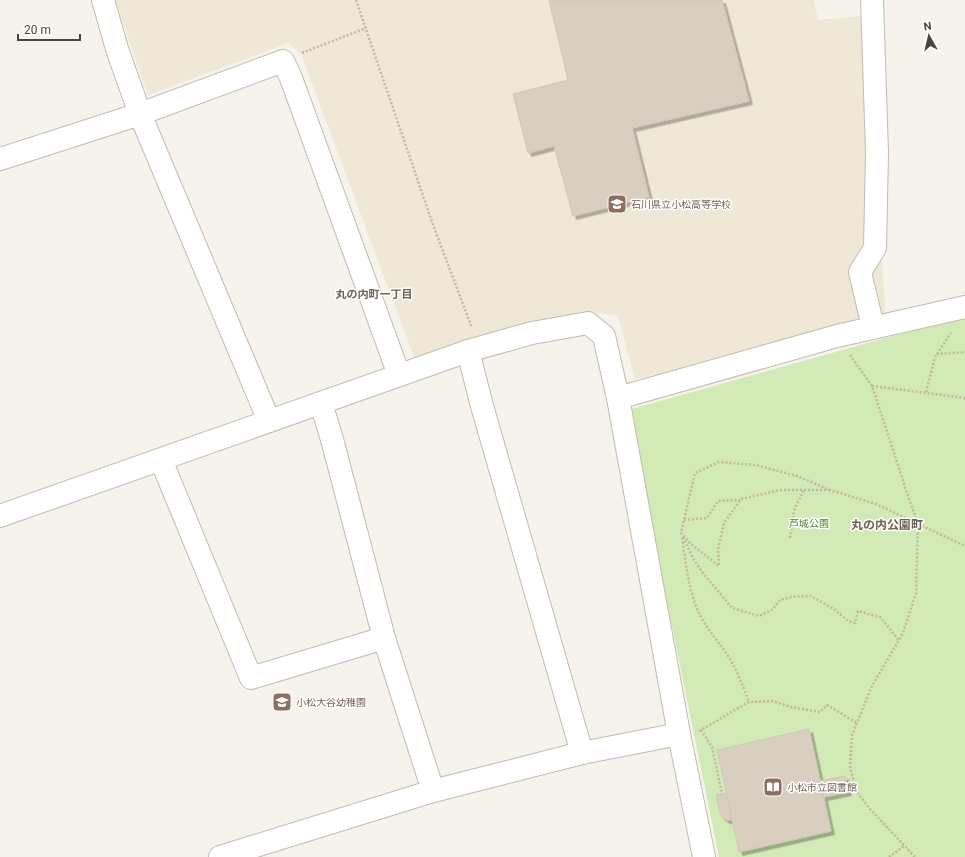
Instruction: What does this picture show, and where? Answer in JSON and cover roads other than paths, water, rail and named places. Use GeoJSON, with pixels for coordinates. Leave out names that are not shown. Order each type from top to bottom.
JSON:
{"type":"FeatureCollection","features":[{"type":"Feature","properties":{"kind":"street"},"geometry":{"type":"LineString","coordinates":[[102,0],[117,49],[140,114],[269,421]]}},
{"type":"Feature","properties":{"kind":"street"},"geometry":{"type":"LineString","coordinates":[[872,0],[877,153],[875,248],[860,272],[873,327]]}},
{"type":"Feature","properties":{"kind":"street"},"geometry":{"type":"LineString","coordinates":[[0,159],[140,114],[283,61],[291,78],[399,375]]}},
{"type":"Feature","properties":{"kind":"street"},"geometry":{"type":"LineString","coordinates":[[618,398],[837,336],[965,307]]}},
{"type":"Feature","properties":{"kind":"street"},"geometry":{"type":"LineString","coordinates":[[0,516],[475,349],[532,333],[588,323],[604,336],[618,398],[679,734],[704,857]]}},
{"type":"Feature","properties":{"kind":"street"},"geometry":{"type":"LineString","coordinates":[[475,349],[482,406],[582,753]]}},
{"type":"Feature","properties":{"kind":"street"},"geometry":{"type":"LineString","coordinates":[[321,403],[333,442],[384,638],[433,791]]}},
{"type":"Feature","properties":{"kind":"street"},"geometry":{"type":"LineString","coordinates":[[161,460],[251,678],[384,638]]}},
{"type":"Feature","properties":{"kind":"street"},"geometry":{"type":"LineString","coordinates":[[220,857],[433,791],[582,753],[679,734]]}},
{"type":"Feature","properties":{"kind":"place","name":"石川県立小松高等学校"},"geometry":{"type":"Point","coordinates":[617,204]}},
{"type":"Feature","properties":{"kind":"place","name":"小松大谷幼稚園"},"geometry":{"type":"Point","coordinates":[282,702]}},
{"type":"Feature","properties":{"kind":"place","name":"小松市立図書館"},"geometry":{"type":"Point","coordinates":[773,787]}},
{"type":"Feature","properties":{"kind":"district","name":"丸の内町一丁目"},"geometry":{"type":"Point","coordinates":[374,294]}},
{"type":"Feature","properties":{"kind":"district","name":"丸の内公園町"},"geometry":{"type":"Point","coordinates":[887,525]}},
{"type":"Feature","properties":{"kind":"park label","name":"芦城公園"},"geometry":{"type":"Point","coordinates":[809,523]}}]}
